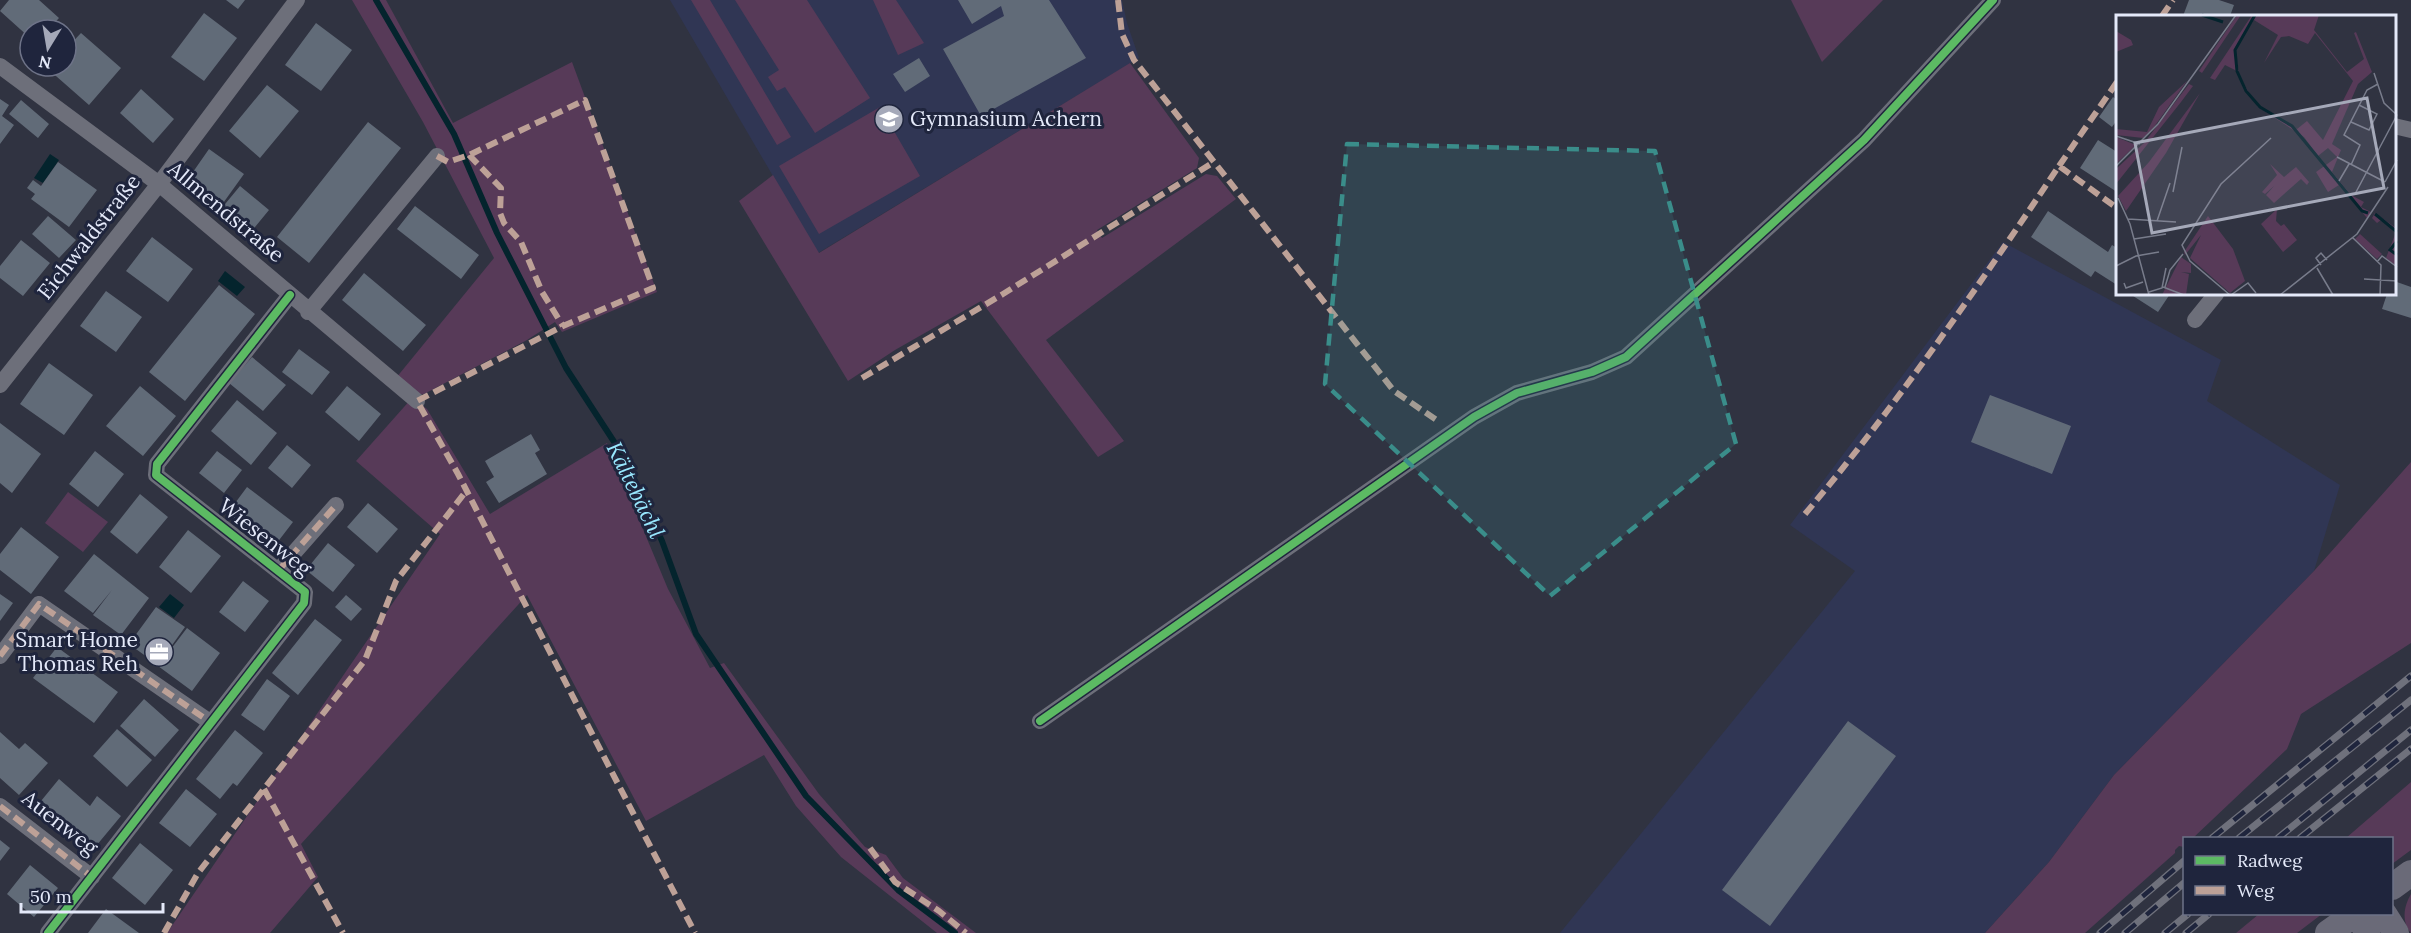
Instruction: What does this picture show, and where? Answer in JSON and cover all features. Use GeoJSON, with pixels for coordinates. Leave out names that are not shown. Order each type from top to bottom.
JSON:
{"type":"FeatureCollection","features":[{"type":"Feature","properties":{"kind":"main road"},"geometry":{"type":"LineString","coordinates":[[2393,885],[2411,873]]}},
{"type":"Feature","properties":{"kind":"main road"},"geometry":{"type":"LineString","coordinates":[[2328,933],[2355,915]]}},
{"type":"Feature","properties":{"kind":"main road"},"geometry":{"type":"LineString","coordinates":[[2358,915],[2367,933]]}},
{"type":"Feature","properties":{"kind":"main road"},"geometry":{"type":"LineString","coordinates":[[2385,915],[2396,933]]}},
{"type":"Feature","properties":{"kind":"street","name":"Eichwaldstraße"},"geometry":{"type":"LineString","coordinates":[[0,385],[159,184],[297,0]]}},
{"type":"Feature","properties":{"kind":"street"},"geometry":{"type":"LineString","coordinates":[[1040,721],[1474,417],[1517,393],[1593,372],[1626,357],[1864,140],[1993,0]]}},
{"type":"Feature","properties":{"kind":"street","name":"Allmendstraße"},"geometry":{"type":"LineString","coordinates":[[0,66],[159,184],[308,312],[417,401]]}},
{"type":"Feature","properties":{"kind":"street"},"geometry":{"type":"LineString","coordinates":[[2396,126],[2411,130]]}},
{"type":"Feature","properties":{"kind":"street"},"geometry":{"type":"LineString","coordinates":[[308,312],[437,156]]}},
{"type":"Feature","properties":{"kind":"street","name":"Wiesenweg"},"geometry":{"type":"LineString","coordinates":[[48,933],[304,603],[306,592],[156,475],[157,464],[290,295]]}},
{"type":"Feature","properties":{"kind":"street"},"geometry":{"type":"LineString","coordinates":[[2195,320],[2214,296]]}},
{"type":"Feature","properties":{"kind":"street","name":"Wiesenweg"},"geometry":{"type":"LineString","coordinates":[[278,571],[336,505]]}},
{"type":"Feature","properties":{"kind":"street"},"geometry":{"type":"LineString","coordinates":[[0,656],[39,604],[210,722]]}},
{"type":"Feature","properties":{"kind":"street","name":"Auenweg"},"geometry":{"type":"LineString","coordinates":[[0,806],[92,877]]}},
{"type":"Feature","properties":{"kind":"highlighted area"},"geometry":{"type":"Polygon","coordinates":[[[1347,144],[1655,151],[1736,444],[1550,596],[1325,384],[1347,144]]]}},
{"type":"Feature","properties":{"kind":"shaded area"},"geometry":{"type":"Polygon","coordinates":[[[352,0],[386,0],[453,123],[572,62],[657,292],[562,332],[555,322],[527,340],[424,394],[416,395],[396,378],[494,258],[423,122],[352,0]]]}},
{"type":"Feature","properties":{"kind":"shaded area","name":"Gymnasium Achern"},"geometry":{"type":"Polygon","coordinates":[[[670,0],[1122,0],[1139,58],[818,253],[670,0]]]}},
{"type":"Feature","properties":{"kind":"shaded area"},"geometry":{"type":"Polygon","coordinates":[[[691,0],[710,0],[791,137],[777,145],[691,0]]]}},
{"type":"Feature","properties":{"kind":"shaded area"},"geometry":{"type":"Polygon","coordinates":[[[735,0],[807,0],[870,98],[815,133],[785,87],[777,91],[768,77],[779,70],[735,0]]]}},
{"type":"Feature","properties":{"kind":"shaded area"},"geometry":{"type":"Polygon","coordinates":[[[873,0],[896,0],[924,43],[898,55],[873,0]]]}},
{"type":"Feature","properties":{"kind":"shaded area"},"geometry":{"type":"Polygon","coordinates":[[[1791,0],[1883,0],[1822,62],[1791,0]]]}},
{"type":"Feature","properties":{"kind":"shaded area"},"geometry":{"type":"Polygon","coordinates":[[[1130,63],[1199,158],[1197,168],[1097,230],[1102,238],[1206,174],[1217,176],[1236,199],[1046,340],[1124,441],[1098,457],[981,301],[895,350],[848,381],[739,201],[773,175],[819,253],[1130,63]]]}},
{"type":"Feature","properties":{"kind":"shaded area"},"geometry":{"type":"Polygon","coordinates":[[[880,107],[920,176],[819,234],[779,166],[880,107]]]}},
{"type":"Feature","properties":{"kind":"shaded area"},"geometry":{"type":"Polygon","coordinates":[[[50,154],[59,160],[43,183],[34,178],[50,154]]]}},
{"type":"Feature","properties":{"kind":"shaded area"},"geometry":{"type":"Polygon","coordinates":[[[2003,242],[2221,360],[2207,401],[2340,485],[2314,571],[2114,775],[2049,862],[1985,933],[1560,933],[1855,571],[1790,525],[2003,242]]]}},
{"type":"Feature","properties":{"kind":"shaded area"},"geometry":{"type":"Polygon","coordinates":[[[225,271],[245,287],[237,296],[218,281],[225,271]]]}},
{"type":"Feature","properties":{"kind":"shaded area"},"geometry":{"type":"Polygon","coordinates":[[[412,398],[427,409],[490,514],[607,443],[668,589],[710,668],[724,663],[819,794],[865,847],[886,855],[903,878],[976,933],[937,933],[841,857],[796,806],[764,755],[646,821],[527,595],[301,844],[318,877],[270,933],[167,933],[440,534],[356,461],[412,398]]]}},
{"type":"Feature","properties":{"kind":"shaded area"},"geometry":{"type":"Polygon","coordinates":[[[2411,462],[2411,643],[2301,714],[2287,749],[2194,837],[2183,837],[2183,847],[2179,846],[2175,853],[2085,933],[1985,933],[2049,862],[2114,775],[2314,571],[2411,462]]]}},
{"type":"Feature","properties":{"kind":"shaded area"},"geometry":{"type":"Polygon","coordinates":[[[68,492],[108,522],[83,552],[45,523],[68,492]]]}},
{"type":"Feature","properties":{"kind":"shaded area"},"geometry":{"type":"Polygon","coordinates":[[[170,594],[184,605],[174,618],[159,607],[170,594]]]}},
{"type":"Feature","properties":{"kind":"shaded area"},"geometry":{"type":"Polygon","coordinates":[[[2411,782],[2411,850],[2393,863],[2393,837],[2347,837],[2411,782]]]}},
{"type":"Feature","properties":{"kind":"shaded area"},"geometry":{"type":"Polygon","coordinates":[[[2411,894],[2411,933],[2406,924],[2405,914],[2411,894]]]}},
{"type":"Feature","properties":{"kind":"shaded area"},"geometry":{"type":"Polygon","coordinates":[[[2258,915],[2321,915],[2297,933],[2236,933],[2258,915]]]}},
{"type":"Feature","properties":{"kind":"building"},"geometry":{"type":"Polygon","coordinates":[[[9,0],[39,0],[59,18],[18,18],[18,27],[0,11],[9,0]]]}},
{"type":"Feature","properties":{"kind":"building"},"geometry":{"type":"Polygon","coordinates":[[[226,0],[245,0],[238,9],[226,0]]]}},
{"type":"Feature","properties":{"kind":"building"},"geometry":{"type":"Polygon","coordinates":[[[958,0],[1049,0],[1086,58],[981,116],[943,49],[1004,16],[1001,6],[972,24],[958,0]]]}},
{"type":"Feature","properties":{"kind":"building"},"geometry":{"type":"Polygon","coordinates":[[[2189,0],[2219,0],[2234,5],[2230,15],[2183,15],[2189,0]]]}},
{"type":"Feature","properties":{"kind":"building"},"geometry":{"type":"Polygon","coordinates":[[[204,13],[237,38],[204,81],[171,57],[204,13]]]}},
{"type":"Feature","properties":{"kind":"building"},"geometry":{"type":"Polygon","coordinates":[[[316,23],[352,50],[321,91],[285,65],[316,23]]]}},
{"type":"Feature","properties":{"kind":"building"},"geometry":{"type":"Polygon","coordinates":[[[81,33],[121,68],[89,105],[58,78],[78,78],[78,36],[81,33]]]}},
{"type":"Feature","properties":{"kind":"building"},"geometry":{"type":"Polygon","coordinates":[[[919,58],[930,76],[905,92],[893,74],[919,58]]]}},
{"type":"Feature","properties":{"kind":"building"},"geometry":{"type":"Polygon","coordinates":[[[267,85],[299,111],[260,158],[229,131],[267,85]]]}},
{"type":"Feature","properties":{"kind":"building"},"geometry":{"type":"Polygon","coordinates":[[[141,89],[174,119],[153,143],[120,113],[141,89]]]}},
{"type":"Feature","properties":{"kind":"building"},"geometry":{"type":"Polygon","coordinates":[[[2113,97],[2116,99],[2116,121],[2112,127],[2099,117],[2113,97]]]}},
{"type":"Feature","properties":{"kind":"building"},"geometry":{"type":"Polygon","coordinates":[[[0,99],[9,105],[2,116],[14,125],[0,144],[0,99]]]}},
{"type":"Feature","properties":{"kind":"building"},"geometry":{"type":"Polygon","coordinates":[[[21,100],[49,124],[38,138],[9,114],[21,100]]]}},
{"type":"Feature","properties":{"kind":"building"},"geometry":{"type":"Polygon","coordinates":[[[368,122],[401,148],[309,263],[277,237],[368,122]]]}},
{"type":"Feature","properties":{"kind":"building"},"geometry":{"type":"Polygon","coordinates":[[[2098,140],[2116,151],[2116,191],[2080,168],[2098,140]]]}},
{"type":"Feature","properties":{"kind":"building"},"geometry":{"type":"Polygon","coordinates":[[[209,149],[244,174],[221,206],[186,182],[209,149]]]}},
{"type":"Feature","properties":{"kind":"building"},"geometry":{"type":"Polygon","coordinates":[[[58,162],[97,190],[69,227],[31,199],[35,194],[27,188],[33,180],[41,186],[58,162]]]}},
{"type":"Feature","properties":{"kind":"building"},"geometry":{"type":"Polygon","coordinates":[[[240,186],[269,210],[250,233],[221,209],[240,186]]]}},
{"type":"Feature","properties":{"kind":"building"},"geometry":{"type":"Polygon","coordinates":[[[415,206],[479,255],[461,279],[397,229],[415,206]]]}},
{"type":"Feature","properties":{"kind":"building"},"geometry":{"type":"Polygon","coordinates":[[[2048,211],[2108,252],[2112,245],[2116,247],[2116,284],[2095,271],[2091,277],[2031,237],[2048,211]]]}},
{"type":"Feature","properties":{"kind":"building"},"geometry":{"type":"Polygon","coordinates":[[[48,216],[76,240],[59,258],[32,234],[48,216]]]}},
{"type":"Feature","properties":{"kind":"building"},"geometry":{"type":"Polygon","coordinates":[[[152,237],[193,269],[168,302],[126,271],[152,237]]]}},
{"type":"Feature","properties":{"kind":"building"},"geometry":{"type":"Polygon","coordinates":[[[21,240],[50,263],[23,296],[0,278],[0,266],[21,240]]]}},
{"type":"Feature","properties":{"kind":"building"},"geometry":{"type":"Polygon","coordinates":[[[364,273],[426,325],[403,351],[342,300],[364,273]]]}},
{"type":"Feature","properties":{"kind":"building"},"geometry":{"type":"Polygon","coordinates":[[[2396,282],[2411,287],[2411,318],[2382,309],[2386,296],[2396,296],[2396,282]]]}},
{"type":"Feature","properties":{"kind":"building"},"geometry":{"type":"Polygon","coordinates":[[[219,285],[255,314],[185,401],[149,372],[219,285]]]}},
{"type":"Feature","properties":{"kind":"building"},"geometry":{"type":"Polygon","coordinates":[[[106,291],[142,317],[116,352],[80,326],[106,291]]]}},
{"type":"Feature","properties":{"kind":"building"},"geometry":{"type":"Polygon","coordinates":[[[2133,296],[2169,296],[2158,312],[2133,296]]]}},
{"type":"Feature","properties":{"kind":"building"},"geometry":{"type":"Polygon","coordinates":[[[299,349],[330,372],[312,395],[282,372],[299,349]]]}},
{"type":"Feature","properties":{"kind":"building"},"geometry":{"type":"Polygon","coordinates":[[[252,357],[286,385],[263,411],[229,383],[252,357]]]}},
{"type":"Feature","properties":{"kind":"building"},"geometry":{"type":"Polygon","coordinates":[[[49,363],[93,395],[64,435],[20,404],[49,363]]]}},
{"type":"Feature","properties":{"kind":"building"},"geometry":{"type":"Polygon","coordinates":[[[140,386],[176,416],[143,456],[106,426],[140,386]]]}},
{"type":"Feature","properties":{"kind":"building"},"geometry":{"type":"Polygon","coordinates":[[[347,386],[381,414],[359,441],[325,412],[347,386]]]}},
{"type":"Feature","properties":{"kind":"building"},"geometry":{"type":"Polygon","coordinates":[[[1990,395],[2071,426],[2052,474],[1971,442],[1990,395]]]}},
{"type":"Feature","properties":{"kind":"building"},"geometry":{"type":"Polygon","coordinates":[[[237,400],[277,433],[251,465],[211,431],[237,400]]]}},
{"type":"Feature","properties":{"kind":"building"},"geometry":{"type":"Polygon","coordinates":[[[0,423],[41,454],[12,493],[0,483],[0,423]]]}},
{"type":"Feature","properties":{"kind":"building"},"geometry":{"type":"Polygon","coordinates":[[[531,434],[540,450],[535,453],[547,474],[499,503],[486,482],[494,477],[485,461],[531,434]]]}},
{"type":"Feature","properties":{"kind":"building"},"geometry":{"type":"Polygon","coordinates":[[[287,445],[311,465],[292,488],[268,468],[287,445]]]}},
{"type":"Feature","properties":{"kind":"building"},"geometry":{"type":"Polygon","coordinates":[[[95,451],[124,474],[98,507],[69,484],[95,451]]]}},
{"type":"Feature","properties":{"kind":"building"},"geometry":{"type":"Polygon","coordinates":[[[217,451],[242,470],[224,493],[199,473],[217,451]]]}},
{"type":"Feature","properties":{"kind":"building"},"geometry":{"type":"Polygon","coordinates":[[[247,487],[293,522],[273,548],[227,514],[247,487]]]}},
{"type":"Feature","properties":{"kind":"building"},"geometry":{"type":"Polygon","coordinates":[[[140,494],[168,517],[137,554],[110,532],[140,494]]]}},
{"type":"Feature","properties":{"kind":"building"},"geometry":{"type":"Polygon","coordinates":[[[368,503],[398,529],[377,553],[347,527],[368,503]]]}},
{"type":"Feature","properties":{"kind":"building"},"geometry":{"type":"Polygon","coordinates":[[[21,527],[59,557],[31,594],[0,570],[0,554],[21,527]]]}},
{"type":"Feature","properties":{"kind":"building"},"geometry":{"type":"Polygon","coordinates":[[[188,530],[221,556],[191,593],[159,567],[188,530]]]}},
{"type":"Feature","properties":{"kind":"building"},"geometry":{"type":"Polygon","coordinates":[[[328,543],[355,565],[333,592],[306,570],[328,543]]]}},
{"type":"Feature","properties":{"kind":"building"},"geometry":{"type":"Polygon","coordinates":[[[94,554],[149,598],[121,635],[93,615],[112,590],[93,613],[64,591],[94,554]]]}},
{"type":"Feature","properties":{"kind":"building"},"geometry":{"type":"Polygon","coordinates":[[[243,581],[269,601],[245,632],[219,612],[243,581]]]}},
{"type":"Feature","properties":{"kind":"building"},"geometry":{"type":"Polygon","coordinates":[[[0,594],[13,603],[0,621],[0,594]]]}},
{"type":"Feature","properties":{"kind":"building"},"geometry":{"type":"Polygon","coordinates":[[[346,595],[362,609],[351,621],[335,607],[346,595]]]}},
{"type":"Feature","properties":{"kind":"building"},"geometry":{"type":"Polygon","coordinates":[[[156,607],[185,627],[158,665],[129,644],[156,607]]]}},
{"type":"Feature","properties":{"kind":"building"},"geometry":{"type":"Polygon","coordinates":[[[315,619],[342,640],[298,695],[272,673],[315,619]]]}},
{"type":"Feature","properties":{"kind":"building"},"geometry":{"type":"Polygon","coordinates":[[[187,628],[220,653],[192,691],[158,666],[187,628]]]}},
{"type":"Feature","properties":{"kind":"building"},"geometry":{"type":"Polygon","coordinates":[[[57,647],[118,692],[94,723],[33,678],[57,647]]]}},
{"type":"Feature","properties":{"kind":"building"},"geometry":{"type":"Polygon","coordinates":[[[267,679],[290,696],[264,731],[241,715],[267,679]]]}},
{"type":"Feature","properties":{"kind":"building"},"geometry":{"type":"Polygon","coordinates":[[[144,699],[179,730],[155,757],[120,726],[144,699]]]}},
{"type":"Feature","properties":{"kind":"building"},"geometry":{"type":"Polygon","coordinates":[[[1848,721],[1896,756],[1770,926],[1722,890],[1848,721]]]}},
{"type":"Feature","properties":{"kind":"building"},"geometry":{"type":"Polygon","coordinates":[[[117,729],[152,760],[127,787],[93,756],[117,729]]]}},
{"type":"Feature","properties":{"kind":"building"},"geometry":{"type":"Polygon","coordinates":[[[235,730],[263,753],[237,786],[233,783],[220,799],[196,779],[235,730]]]}},
{"type":"Feature","properties":{"kind":"building"},"geometry":{"type":"Polygon","coordinates":[[[0,732],[19,749],[25,743],[48,763],[19,795],[0,778],[0,732]]]}},
{"type":"Feature","properties":{"kind":"building"},"geometry":{"type":"Polygon","coordinates":[[[59,779],[90,806],[97,796],[121,816],[96,846],[41,801],[59,779]]]}},
{"type":"Feature","properties":{"kind":"building"},"geometry":{"type":"Polygon","coordinates":[[[186,789],[217,814],[190,847],[159,823],[186,789]]]}},
{"type":"Feature","properties":{"kind":"building"},"geometry":{"type":"Polygon","coordinates":[[[0,840],[10,848],[0,861],[0,840]]]}},
{"type":"Feature","properties":{"kind":"building"},"geometry":{"type":"Polygon","coordinates":[[[140,843],[173,870],[145,905],[112,878],[140,843]]]}},
{"type":"Feature","properties":{"kind":"building"},"geometry":{"type":"Polygon","coordinates":[[[30,865],[58,888],[34,917],[7,894],[30,865]]]}},
{"type":"Feature","properties":{"kind":"building"},"geometry":{"type":"Polygon","coordinates":[[[106,909],[139,933],[88,933],[106,909]]]}},
{"type":"Feature","properties":{"kind":"waterway","name":"Kältebächl"},"geometry":{"type":"LineString","coordinates":[[376,0],[454,134],[497,233],[566,368],[624,457],[662,541],[696,634],[806,796],[898,890],[955,933]]}},
{"type":"Feature","properties":{"kind":"railway"},"geometry":{"type":"LineString","coordinates":[[2213,837],[2411,676]]}},
{"type":"Feature","properties":{"kind":"railway"},"geometry":{"type":"LineString","coordinates":[[2240,837],[2411,700]]}},
{"type":"Feature","properties":{"kind":"railway"},"geometry":{"type":"LineString","coordinates":[[2279,837],[2411,730]]}},
{"type":"Feature","properties":{"kind":"railway"},"geometry":{"type":"LineString","coordinates":[[2301,837],[2411,749]]}},
{"type":"Feature","properties":{"kind":"railway"},"geometry":{"type":"LineString","coordinates":[[2100,933],[2183,862]]}},
{"type":"Feature","properties":{"kind":"railway"},"geometry":{"type":"LineString","coordinates":[[2125,933],[2183,884]]}},
{"type":"Feature","properties":{"kind":"railway"},"geometry":{"type":"LineString","coordinates":[[2165,933],[2187,915]]}},
{"type":"Feature","properties":{"kind":"railway"},"geometry":{"type":"LineString","coordinates":[[2186,933],[2208,915]]}},
{"type":"Feature","properties":{"kind":"marked path"},"geometry":{"type":"LineString","coordinates":[[1118,0],[1122,34],[1134,60],[1394,391],[1438,421]]}},
{"type":"Feature","properties":{"kind":"marked path"},"geometry":{"type":"LineString","coordinates":[[2163,15],[2173,0]]}},
{"type":"Feature","properties":{"kind":"marked path"},"geometry":{"type":"LineString","coordinates":[[2059,166],[2116,83]]}},
{"type":"Feature","properties":{"kind":"marked path"},"geometry":{"type":"LineString","coordinates":[[437,156],[448,162],[469,155],[585,100],[653,288],[563,326],[417,401],[458,474],[695,933]]}},
{"type":"Feature","properties":{"kind":"marked path"},"geometry":{"type":"LineString","coordinates":[[469,155],[501,188],[500,213],[504,223],[521,242],[542,292],[563,326]]}},
{"type":"Feature","properties":{"kind":"marked path"},"geometry":{"type":"LineString","coordinates":[[862,378],[1003,294],[1214,162]]}},
{"type":"Feature","properties":{"kind":"marked path"},"geometry":{"type":"LineString","coordinates":[[1805,514],[1905,387],[2059,166],[2116,207]]}},
{"type":"Feature","properties":{"kind":"marked path"},"geometry":{"type":"LineString","coordinates":[[164,933],[198,873],[365,660],[396,581],[467,490]]}},
{"type":"Feature","properties":{"kind":"marked path"},"geometry":{"type":"LineString","coordinates":[[278,571],[336,505]]}},
{"type":"Feature","properties":{"kind":"marked path"},"geometry":{"type":"LineString","coordinates":[[0,656],[39,604],[210,722]]}},
{"type":"Feature","properties":{"kind":"marked path"},"geometry":{"type":"LineString","coordinates":[[264,789],[343,933]]}},
{"type":"Feature","properties":{"kind":"marked path"},"geometry":{"type":"LineString","coordinates":[[0,806],[92,877]]}},
{"type":"Feature","properties":{"kind":"marked path"},"geometry":{"type":"LineString","coordinates":[[870,848],[895,882],[939,911],[966,933]]}},
{"type":"Feature","properties":{"kind":"cycle path"},"geometry":{"type":"LineString","coordinates":[[1040,721],[1474,417],[1517,393],[1592,372],[1626,357],[1864,140],[1993,0]]}},
{"type":"Feature","properties":{"kind":"cycle path"},"geometry":{"type":"LineString","coordinates":[[48,933],[304,603],[305,592],[156,475],[157,464],[290,295]]}},
{"type":"Feature","properties":{"kind":"place","name":"Gymnasium Achern"},"geometry":{"type":"Point","coordinates":[889,119]}},
{"type":"Feature","properties":{"kind":"place","name":"Smart Home Thomas Reh"},"geometry":{"type":"Point","coordinates":[159,652]}}]}
